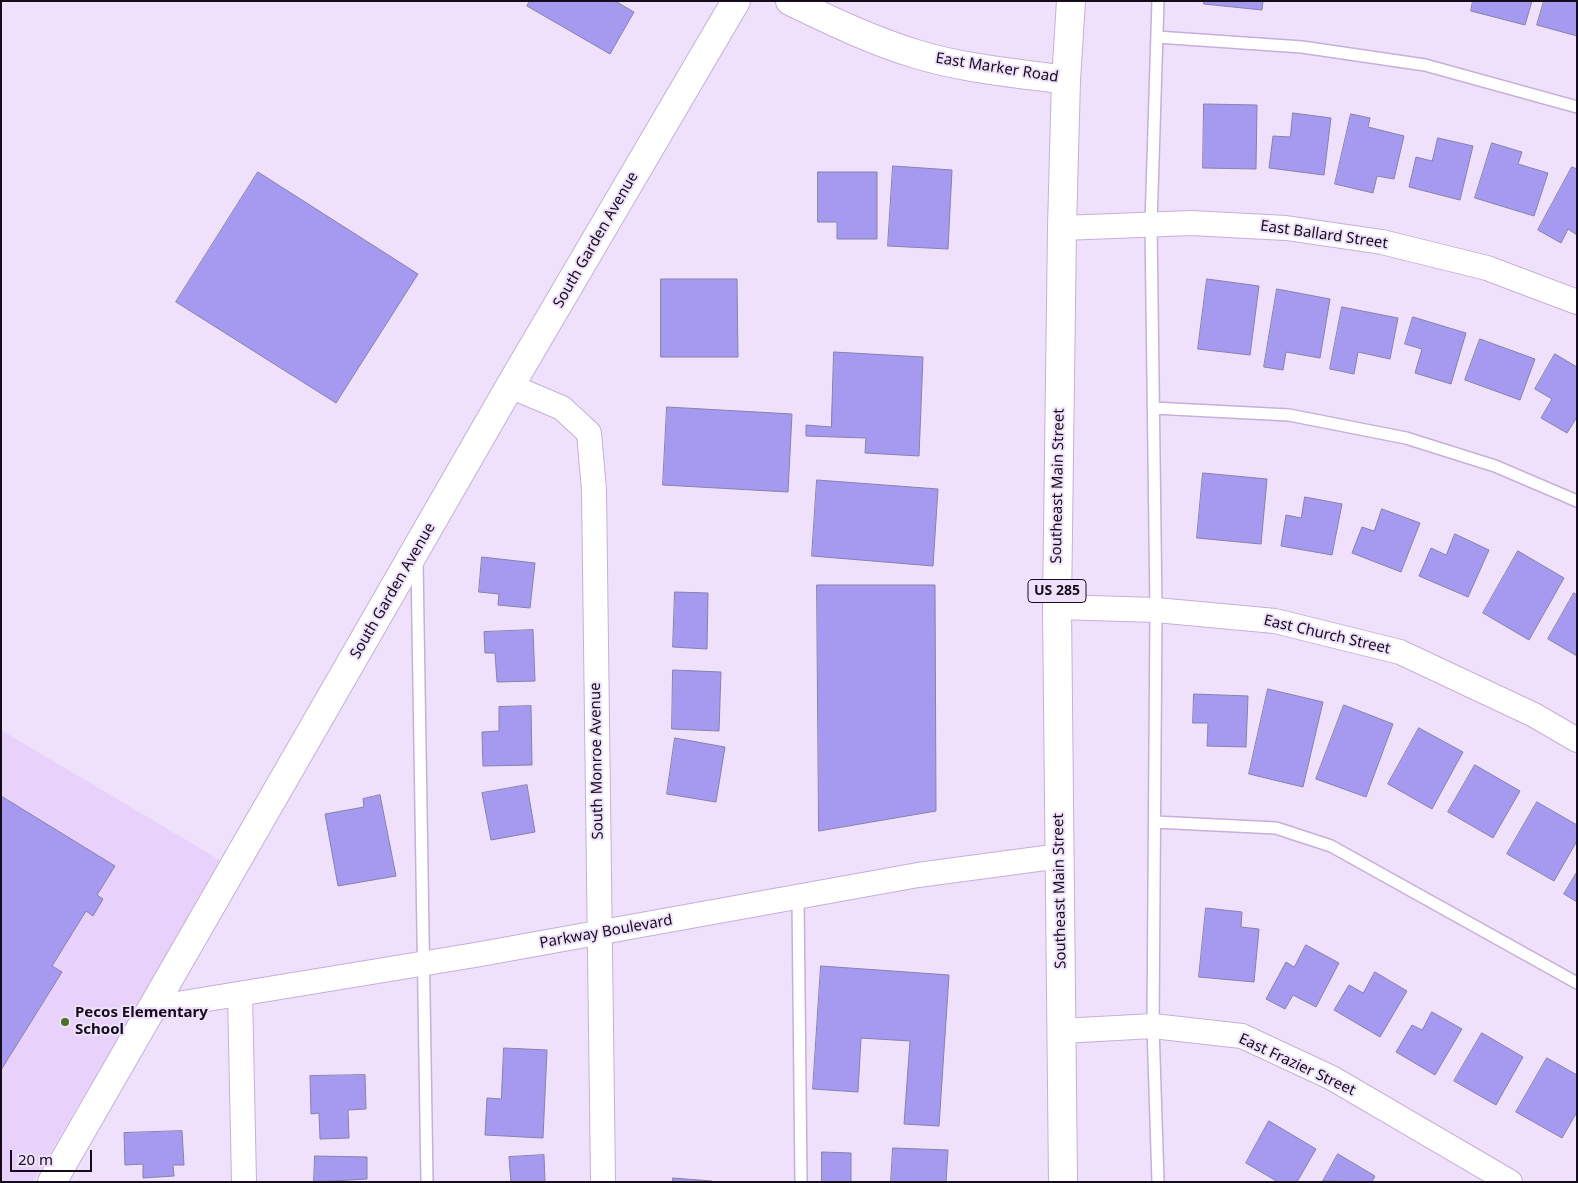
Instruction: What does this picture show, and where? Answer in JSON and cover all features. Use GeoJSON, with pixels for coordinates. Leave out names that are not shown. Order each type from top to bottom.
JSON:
{"type":"FeatureCollection","features":[{"type":"Feature","properties":{"kind":"street","name":"South Garden Avenue"},"geometry":{"type":"LineString","coordinates":[[52,1182],[66,1170],[153,1008],[510,386],[736,1]]}},
{"type":"Feature","properties":{"kind":"street","name":"East Marker Road"},"geometry":{"type":"LineString","coordinates":[[790,1],[870,37],[916,54],[961,65],[1066,80]]}},
{"type":"Feature","properties":{"kind":"street","name":"Southeast Main Street"},"geometry":{"type":"LineString","coordinates":[[1063,1182],[1056,607],[1062,228],[1066,80],[1071,1]]}},
{"type":"Feature","properties":{"kind":"street","name":"East Ballard Street"},"geometry":{"type":"LineString","coordinates":[[1062,228],[1191,223],[1286,228],[1382,242],[1487,268],[1577,302]]}},
{"type":"Feature","properties":{"kind":"street","name":"South Monroe Avenue"},"geometry":{"type":"LineString","coordinates":[[510,386],[562,408],[589,433],[594,490],[598,933],[603,1182]]}},
{"type":"Feature","properties":{"kind":"street","name":"East Church Street"},"geometry":{"type":"LineString","coordinates":[[1056,607],[1156,610],[1276,621],[1400,652],[1534,715],[1577,740]]}},
{"type":"Feature","properties":{"kind":"street","name":"Parkway Boulevard"},"geometry":{"type":"LineString","coordinates":[[153,1008],[598,933],[918,875],[1060,856]]}},
{"type":"Feature","properties":{"kind":"street"},"geometry":{"type":"LineString","coordinates":[[240,994],[244,1182]]}},
{"type":"Feature","properties":{"kind":"street","name":"East Frazier Street"},"geometry":{"type":"LineString","coordinates":[[1062,1031],[1153,1026],[1242,1036],[1332,1078],[1510,1182]]}},
{"type":"Feature","properties":{"kind":"lane"},"geometry":{"type":"LineString","coordinates":[[1158,1],[1150,224],[1156,610],[1153,1026],[1158,1182]]}},
{"type":"Feature","properties":{"kind":"lane"},"geometry":{"type":"LineString","coordinates":[[1157,36],[1302,47],[1425,65],[1577,107]]}},
{"type":"Feature","properties":{"kind":"lane"},"geometry":{"type":"LineString","coordinates":[[1153,408],[1289,415],[1406,438],[1495,466],[1577,501]]}},
{"type":"Feature","properties":{"kind":"lane"},"geometry":{"type":"LineString","coordinates":[[417,549],[427,1182]]}},
{"type":"Feature","properties":{"kind":"lane"},"geometry":{"type":"LineString","coordinates":[[1155,822],[1276,828],[1331,846],[1577,983]]}},
{"type":"Feature","properties":{"kind":"lane"},"geometry":{"type":"LineString","coordinates":[[798,897],[801,1182]]}},
{"type":"Feature","properties":{"kind":"shaded area","name":"Pecos Elementary School"},"geometry":{"type":"Polygon","coordinates":[[[1,730],[223,862],[33,1182],[1,1182],[1,730]]]}},
{"type":"Feature","properties":{"kind":"building"},"geometry":{"type":"Polygon","coordinates":[[[530,1],[615,1],[634,12],[610,54],[527,6],[530,1]]]}},
{"type":"Feature","properties":{"kind":"building"},"geometry":{"type":"Polygon","coordinates":[[[1204,1],[1263,1],[1262,10],[1204,4],[1204,1]]]}},
{"type":"Feature","properties":{"kind":"building"},"geometry":{"type":"Polygon","coordinates":[[[1473,1],[1532,1],[1525,25],[1471,11],[1473,1]]]}},
{"type":"Feature","properties":{"kind":"building"},"geometry":{"type":"Polygon","coordinates":[[[1544,1],[1577,1],[1577,36],[1537,25],[1544,1]]]}},
{"type":"Feature","properties":{"kind":"building"},"geometry":{"type":"Polygon","coordinates":[[[1204,104],[1257,105],[1256,169],[1203,168],[1204,104]]]}},
{"type":"Feature","properties":{"kind":"building"},"geometry":{"type":"Polygon","coordinates":[[[1293,113],[1331,118],[1324,175],[1269,168],[1273,136],[1290,137],[1293,113]]]}},
{"type":"Feature","properties":{"kind":"building"},"geometry":{"type":"Polygon","coordinates":[[[1351,114],[1370,118],[1368,127],[1404,136],[1394,179],[1377,176],[1373,193],[1335,184],[1351,114]]]}},
{"type":"Feature","properties":{"kind":"building"},"geometry":{"type":"Polygon","coordinates":[[[1438,138],[1473,146],[1460,200],[1409,187],[1416,157],[1432,161],[1438,138]]]}},
{"type":"Feature","properties":{"kind":"building"},"geometry":{"type":"Polygon","coordinates":[[[1492,143],[1522,152],[1518,164],[1548,173],[1534,216],[1475,198],[1492,143]]]}},
{"type":"Feature","properties":{"kind":"building"},"geometry":{"type":"Polygon","coordinates":[[[893,166],[952,170],[948,249],[888,246],[893,166]]]}},
{"type":"Feature","properties":{"kind":"building"},"geometry":{"type":"Polygon","coordinates":[[[1572,167],[1577,169],[1577,235],[1568,229],[1561,243],[1538,230],[1572,167]]]}},
{"type":"Feature","properties":{"kind":"building"},"geometry":{"type":"Polygon","coordinates":[[[258,172],[418,274],[336,403],[176,302],[258,172]]]}},
{"type":"Feature","properties":{"kind":"building"},"geometry":{"type":"Polygon","coordinates":[[[818,172],[877,172],[877,239],[837,239],[837,222],[818,222],[818,172]]]}},
{"type":"Feature","properties":{"kind":"building"},"geometry":{"type":"Polygon","coordinates":[[[661,279],[737,279],[738,357],[661,357],[661,279]]]}},
{"type":"Feature","properties":{"kind":"building"},"geometry":{"type":"Polygon","coordinates":[[[1207,279],[1259,286],[1250,355],[1198,349],[1207,279]]]}},
{"type":"Feature","properties":{"kind":"building"},"geometry":{"type":"Polygon","coordinates":[[[1277,289],[1330,299],[1320,358],[1286,352],[1283,370],[1264,367],[1277,289]]]}},
{"type":"Feature","properties":{"kind":"building"},"geometry":{"type":"Polygon","coordinates":[[[1342,307],[1398,318],[1390,359],[1358,352],[1354,374],[1330,369],[1342,307]]]}},
{"type":"Feature","properties":{"kind":"building"},"geometry":{"type":"Polygon","coordinates":[[[1413,317],[1466,333],[1451,384],[1415,373],[1422,349],[1405,344],[1413,317]]]}},
{"type":"Feature","properties":{"kind":"building"},"geometry":{"type":"Polygon","coordinates":[[[1480,339],[1535,359],[1520,400],[1465,380],[1480,339]]]}},
{"type":"Feature","properties":{"kind":"building"},"geometry":{"type":"Polygon","coordinates":[[[834,352],[923,357],[919,456],[865,453],[866,438],[806,436],[806,425],[831,427],[834,352]]]}},
{"type":"Feature","properties":{"kind":"building"},"geometry":{"type":"Polygon","coordinates":[[[1555,354],[1577,367],[1577,417],[1567,433],[1541,418],[1552,399],[1535,389],[1555,354]]]}},
{"type":"Feature","properties":{"kind":"building"},"geometry":{"type":"Polygon","coordinates":[[[667,407],[792,414],[788,492],[663,485],[667,407]]]}},
{"type":"Feature","properties":{"kind":"building"},"geometry":{"type":"Polygon","coordinates":[[[1203,473],[1267,479],[1261,544],[1197,538],[1203,473]]]}},
{"type":"Feature","properties":{"kind":"building"},"geometry":{"type":"Polygon","coordinates":[[[817,480],[938,489],[933,566],[812,556],[817,480]]]}},
{"type":"Feature","properties":{"kind":"building"},"geometry":{"type":"Polygon","coordinates":[[[1305,497],[1342,504],[1332,555],[1281,546],[1286,515],[1301,518],[1305,497]]]}},
{"type":"Feature","properties":{"kind":"building"},"geometry":{"type":"Polygon","coordinates":[[[1382,509],[1420,523],[1401,572],[1352,553],[1362,527],[1374,531],[1382,509]]]}},
{"type":"Feature","properties":{"kind":"building"},"geometry":{"type":"Polygon","coordinates":[[[1455,534],[1489,550],[1468,597],[1419,576],[1431,548],[1446,555],[1455,534]]]}},
{"type":"Feature","properties":{"kind":"building"},"geometry":{"type":"Polygon","coordinates":[[[1518,551],[1564,578],[1529,640],[1483,613],[1518,551]]]}},
{"type":"Feature","properties":{"kind":"building"},"geometry":{"type":"Polygon","coordinates":[[[482,557],[535,563],[530,608],[498,605],[499,594],[479,592],[482,557]]]}},
{"type":"Feature","properties":{"kind":"building"},"geometry":{"type":"Polygon","coordinates":[[[817,585],[935,585],[936,811],[819,831],[817,585]]]}},
{"type":"Feature","properties":{"kind":"building"},"geometry":{"type":"Polygon","coordinates":[[[675,592],[708,593],[707,649],[673,647],[675,592]]]}},
{"type":"Feature","properties":{"kind":"building"},"geometry":{"type":"Polygon","coordinates":[[[1574,593],[1577,595],[1577,656],[1548,639],[1574,593]]]}},
{"type":"Feature","properties":{"kind":"building"},"geometry":{"type":"Polygon","coordinates":[[[533,630],[535,681],[497,682],[495,653],[485,653],[484,632],[533,630]]]}},
{"type":"Feature","properties":{"kind":"building"},"geometry":{"type":"Polygon","coordinates":[[[673,670],[721,672],[719,731],[672,729],[673,670]]]}},
{"type":"Feature","properties":{"kind":"building"},"geometry":{"type":"Polygon","coordinates":[[[1268,689],[1323,702],[1303,787],[1249,774],[1268,689]]]}},
{"type":"Feature","properties":{"kind":"building"},"geometry":{"type":"Polygon","coordinates":[[[1194,694],[1248,696],[1246,747],[1207,746],[1208,723],[1193,723],[1194,694]]]}},
{"type":"Feature","properties":{"kind":"building"},"geometry":{"type":"Polygon","coordinates":[[[1344,705],[1393,724],[1366,797],[1316,779],[1344,705]]]}},
{"type":"Feature","properties":{"kind":"building"},"geometry":{"type":"Polygon","coordinates":[[[531,706],[532,765],[483,766],[482,732],[499,731],[499,707],[531,706]]]}},
{"type":"Feature","properties":{"kind":"building"},"geometry":{"type":"Polygon","coordinates":[[[1419,728],[1463,752],[1432,809],[1388,784],[1419,728]]]}},
{"type":"Feature","properties":{"kind":"building"},"geometry":{"type":"Polygon","coordinates":[[[675,738],[725,747],[716,802],[667,794],[675,738]]]}},
{"type":"Feature","properties":{"kind":"building"},"geometry":{"type":"Polygon","coordinates":[[[1475,765],[1520,791],[1493,838],[1448,812],[1475,765]]]}},
{"type":"Feature","properties":{"kind":"building"},"geometry":{"type":"Polygon","coordinates":[[[527,785],[535,832],[491,840],[482,793],[527,785]]]}},
{"type":"Feature","properties":{"kind":"building"},"geometry":{"type":"Polygon","coordinates":[[[380,795],[396,876],[338,886],[325,814],[364,807],[363,799],[380,795]]]}},
{"type":"Feature","properties":{"kind":"building"},"geometry":{"type":"Polygon","coordinates":[[[1,796],[115,866],[97,895],[103,899],[93,916],[86,911],[52,966],[62,972],[1,1070],[1,796]]]}},
{"type":"Feature","properties":{"kind":"building"},"geometry":{"type":"Polygon","coordinates":[[[1537,802],[1577,825],[1577,841],[1554,881],[1507,854],[1537,802]]]}},
{"type":"Feature","properties":{"kind":"building"},"geometry":{"type":"Polygon","coordinates":[[[1577,872],[1577,902],[1564,894],[1577,872]]]}},
{"type":"Feature","properties":{"kind":"building"},"geometry":{"type":"Polygon","coordinates":[[[1206,908],[1242,912],[1241,927],[1259,929],[1254,982],[1199,977],[1206,908]]]}},
{"type":"Feature","properties":{"kind":"building"},"geometry":{"type":"Polygon","coordinates":[[[1306,945],[1339,963],[1316,1007],[1293,995],[1285,1009],[1266,999],[1286,962],[1294,967],[1306,945]]]}},
{"type":"Feature","properties":{"kind":"building"},"geometry":{"type":"Polygon","coordinates":[[[821,966],[949,975],[939,1126],[904,1124],[910,1041],[861,1038],[858,1092],[813,1089],[821,966]]]}},
{"type":"Feature","properties":{"kind":"building"},"geometry":{"type":"Polygon","coordinates":[[[1375,972],[1407,991],[1380,1037],[1334,1010],[1349,985],[1363,993],[1375,972]]]}},
{"type":"Feature","properties":{"kind":"building"},"geometry":{"type":"Polygon","coordinates":[[[1432,1012],[1462,1029],[1435,1075],[1396,1052],[1412,1025],[1422,1030],[1432,1012]]]}},
{"type":"Feature","properties":{"kind":"building"},"geometry":{"type":"Polygon","coordinates":[[[1482,1033],[1523,1057],[1496,1105],[1454,1081],[1482,1033]]]}},
{"type":"Feature","properties":{"kind":"building"},"geometry":{"type":"Polygon","coordinates":[[[504,1048],[547,1050],[543,1138],[485,1135],[487,1098],[501,1099],[504,1048]]]}},
{"type":"Feature","properties":{"kind":"building"},"geometry":{"type":"Polygon","coordinates":[[[1547,1058],[1577,1075],[1577,1112],[1562,1138],[1516,1112],[1547,1058]]]}},
{"type":"Feature","properties":{"kind":"building"},"geometry":{"type":"Polygon","coordinates":[[[365,1075],[366,1109],[348,1110],[349,1138],[320,1139],[319,1113],[311,1114],[310,1076],[365,1075]]]}},
{"type":"Feature","properties":{"kind":"building"},"geometry":{"type":"Polygon","coordinates":[[[1269,1121],[1316,1149],[1297,1182],[1278,1182],[1246,1163],[1269,1121]]]}},
{"type":"Feature","properties":{"kind":"building"},"geometry":{"type":"Polygon","coordinates":[[[182,1131],[184,1165],[173,1165],[174,1176],[143,1178],[143,1164],[125,1165],[124,1133],[182,1131]]]}},
{"type":"Feature","properties":{"kind":"building"},"geometry":{"type":"Polygon","coordinates":[[[893,1148],[948,1150],[946,1182],[891,1182],[893,1148]]]}},
{"type":"Feature","properties":{"kind":"building"},"geometry":{"type":"Polygon","coordinates":[[[822,1152],[851,1153],[851,1182],[822,1182],[822,1152]]]}},
{"type":"Feature","properties":{"kind":"building"},"geometry":{"type":"Polygon","coordinates":[[[1338,1154],[1375,1176],[1372,1182],[1323,1181],[1338,1154]]]}},
{"type":"Feature","properties":{"kind":"building"},"geometry":{"type":"Polygon","coordinates":[[[544,1155],[545,1182],[511,1182],[509,1157],[544,1155]]]}},
{"type":"Feature","properties":{"kind":"building"},"geometry":{"type":"Polygon","coordinates":[[[315,1156],[367,1157],[367,1179],[314,1182],[315,1156]]]}},
{"type":"Feature","properties":{"kind":"building"},"geometry":{"type":"Polygon","coordinates":[[[673,1178],[712,1181],[712,1182],[673,1182],[673,1178]]]}},
{"type":"Feature","properties":{"kind":"place","name":"Pecos Elementary School"},"geometry":{"type":"Point","coordinates":[65,1022]}}]}
